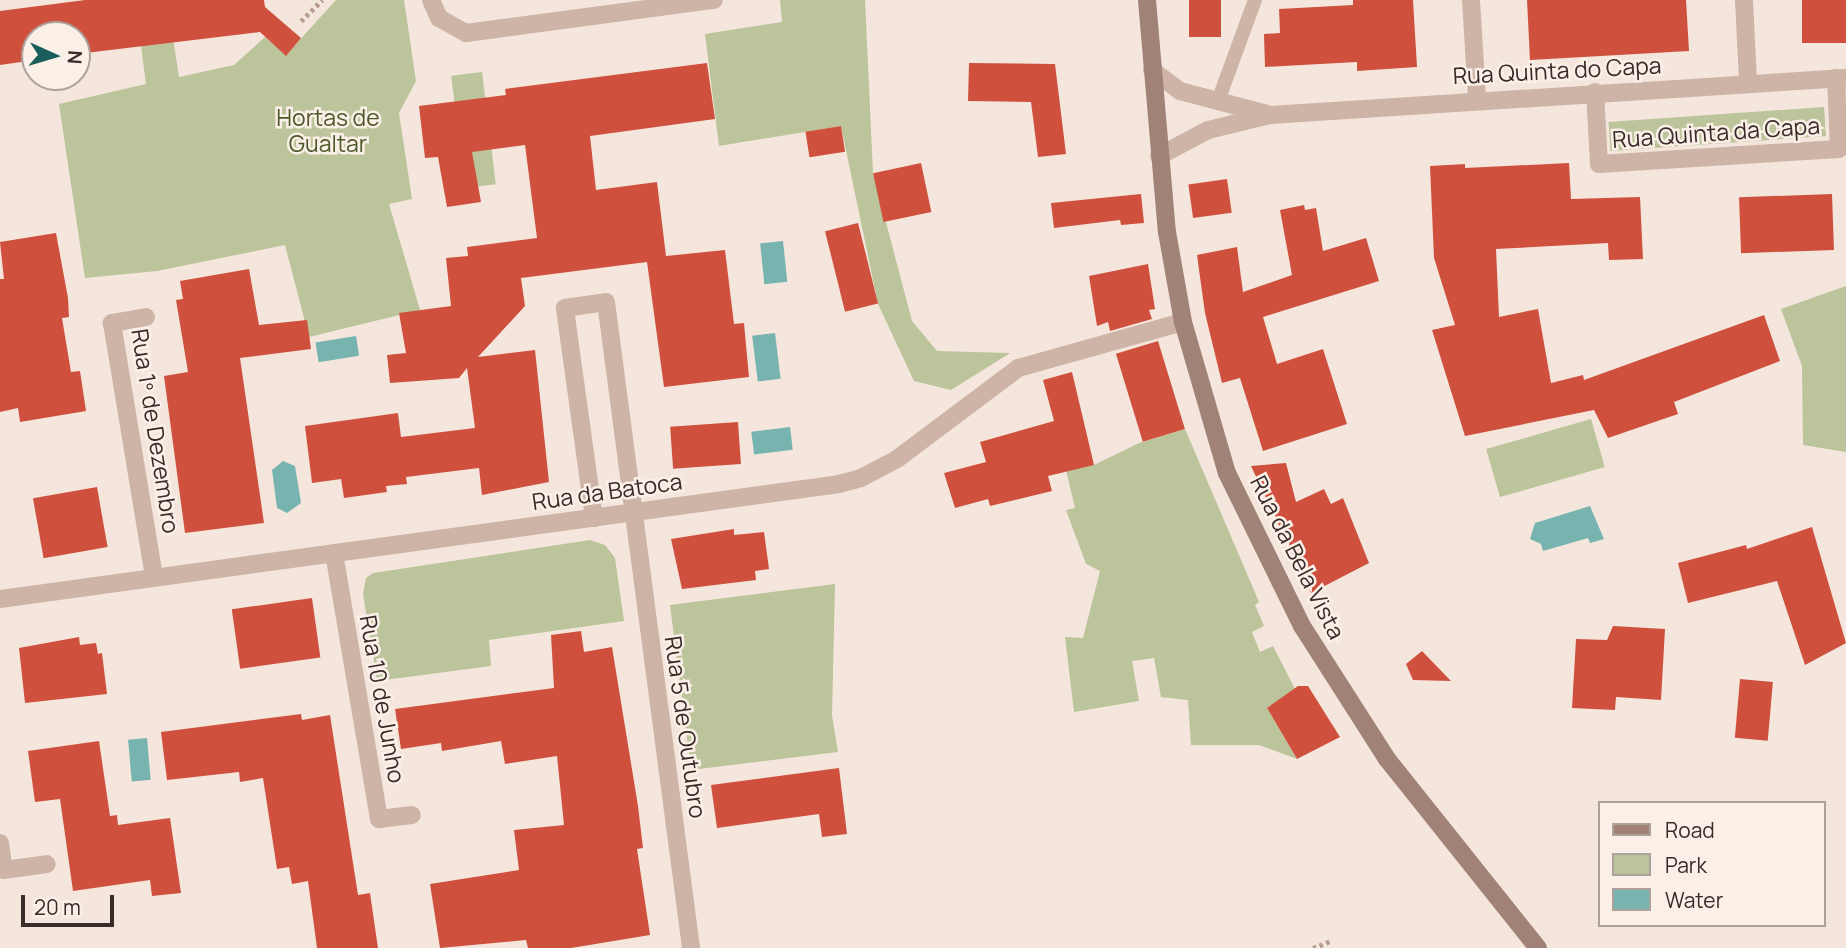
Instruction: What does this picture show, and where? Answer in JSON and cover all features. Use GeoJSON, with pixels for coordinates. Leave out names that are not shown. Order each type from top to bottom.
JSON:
{"type":"FeatureCollection","features":[{"type":"Feature","properties":{"kind":"main road","name":"Rua da Bela Vista"},"geometry":{"type":"LineString","coordinates":[[1147,0],[1159,156],[1182,322],[1227,473],[1302,626],[1387,759],[1538,948]]}},
{"type":"Feature","properties":{"kind":"street"},"geometry":{"type":"LineString","coordinates":[[430,0],[439,19],[467,33],[714,0]]}},
{"type":"Feature","properties":{"kind":"street"},"geometry":{"type":"LineString","coordinates":[[1471,0],[1477,98]]}},
{"type":"Feature","properties":{"kind":"street"},"geometry":{"type":"LineString","coordinates":[[1744,0],[1748,83]]}},
{"type":"Feature","properties":{"kind":"street"},"geometry":{"type":"LineString","coordinates":[[1152,70],[1180,91],[1270,115]]}},
{"type":"Feature","properties":{"kind":"street","name":"Rua Quinta do Capa"},"geometry":{"type":"LineString","coordinates":[[1270,115],[1477,98],[1841,78]]}},
{"type":"Feature","properties":{"kind":"street","name":"Rua Quinta da Capa"},"geometry":{"type":"LineString","coordinates":[[1595,92],[1599,164],[1839,149],[1841,78]]}},
{"type":"Feature","properties":{"kind":"street"},"geometry":{"type":"LineString","coordinates":[[1159,156],[1208,130],[1270,115]]}},
{"type":"Feature","properties":{"kind":"street","name":"Rua 5 de Outubro"},"geometry":{"type":"LineString","coordinates":[[594,517],[565,308],[606,302],[691,948]]}},
{"type":"Feature","properties":{"kind":"street","name":"Rua 1º de Dezembro"},"geometry":{"type":"LineString","coordinates":[[146,317],[112,323],[154,578]]}},
{"type":"Feature","properties":{"kind":"street","name":"Rua da Batoca"},"geometry":{"type":"LineString","coordinates":[[0,599],[861,478],[897,459],[1018,368],[1182,322]]}},
{"type":"Feature","properties":{"kind":"street","name":"Rua 10 de Junho"},"geometry":{"type":"LineString","coordinates":[[334,553],[379,819],[412,815]]}},
{"type":"Feature","properties":{"kind":"street"},"geometry":{"type":"LineString","coordinates":[[0,843],[4,870],[47,864]]}},
{"type":"Feature","properties":{"kind":"lane"},"geometry":{"type":"LineString","coordinates":[[1219,102],[1255,0]]}},
{"type":"Feature","properties":{"kind":"path"},"geometry":{"type":"LineString","coordinates":[[301,21],[322,0]]}},
{"type":"Feature","properties":{"kind":"path"},"geometry":{"type":"LineString","coordinates":[[1313,948],[1330,941]]}},
{"type":"Feature","properties":{"kind":"green space","name":"Hortas de Gualtar"},"geometry":{"type":"Polygon","coordinates":[[[135,0],[167,0],[179,77],[234,65],[265,37],[286,55],[336,0],[404,0],[416,81],[399,113],[412,199],[389,204],[420,310],[309,337],[285,245],[157,271],[85,278],[59,104],[146,84],[135,0]]]}},
{"type":"Feature","properties":{"kind":"green space"},"geometry":{"type":"Polygon","coordinates":[[[780,0],[865,0],[873,173],[912,321],[937,351],[1010,353],[951,390],[914,381],[878,304],[841,126],[719,146],[705,34],[782,22],[780,0]]]}},
{"type":"Feature","properties":{"kind":"green space"},"geometry":{"type":"Polygon","coordinates":[[[482,72],[496,184],[465,188],[451,76],[482,72]]]}},
{"type":"Feature","properties":{"kind":"green space"},"geometry":{"type":"Polygon","coordinates":[[[1824,107],[1826,136],[1611,151],[1609,122],[1824,107]]]}},
{"type":"Feature","properties":{"kind":"green space"},"geometry":{"type":"Polygon","coordinates":[[[1846,286],[1846,452],[1803,445],[1802,366],[1781,309],[1846,286]]]}},
{"type":"Feature","properties":{"kind":"green space"},"geometry":{"type":"Polygon","coordinates":[[[1591,419],[1605,467],[1500,497],[1486,449],[1591,419]]]}},
{"type":"Feature","properties":{"kind":"green space"},"geometry":{"type":"Polygon","coordinates":[[[1185,429],[1259,602],[1255,605],[1264,626],[1252,632],[1260,652],[1273,646],[1295,689],[1267,708],[1297,759],[1259,745],[1191,745],[1188,700],[1161,697],[1154,658],[1132,661],[1139,701],[1074,712],[1065,637],[1083,638],[1100,571],[1086,564],[1066,510],[1075,508],[1062,453],[1094,465],[1139,443],[1185,429]]]}},
{"type":"Feature","properties":{"kind":"green space"},"geometry":{"type":"Polygon","coordinates":[[[590,540],[605,545],[615,558],[624,621],[489,640],[491,666],[377,681],[363,594],[366,578],[373,573],[590,540]]]}},
{"type":"Feature","properties":{"kind":"green space"},"geometry":{"type":"Polygon","coordinates":[[[835,584],[832,715],[838,752],[691,770],[670,605],[835,584]]]}},
{"type":"Feature","properties":{"kind":"water"},"geometry":{"type":"Polygon","coordinates":[[[783,241],[787,282],[764,284],[760,243],[783,241]]]}},
{"type":"Feature","properties":{"kind":"water"},"geometry":{"type":"Polygon","coordinates":[[[775,333],[781,379],[758,381],[752,336],[775,333]]]}},
{"type":"Feature","properties":{"kind":"water"},"geometry":{"type":"Polygon","coordinates":[[[356,336],[359,356],[319,362],[316,342],[356,336]]]}},
{"type":"Feature","properties":{"kind":"water"},"geometry":{"type":"Polygon","coordinates":[[[790,427],[793,450],[754,455],[751,432],[790,427]]]}},
{"type":"Feature","properties":{"kind":"water"},"geometry":{"type":"Polygon","coordinates":[[[283,461],[295,466],[301,503],[287,513],[277,508],[272,470],[283,461]]]}},
{"type":"Feature","properties":{"kind":"water"},"geometry":{"type":"Polygon","coordinates":[[[1590,506],[1604,539],[1590,543],[1588,538],[1543,551],[1541,544],[1530,539],[1535,523],[1590,506]]]}},
{"type":"Feature","properties":{"kind":"water"},"geometry":{"type":"Polygon","coordinates":[[[147,738],[151,780],[132,781],[128,740],[147,738]]]}},
{"type":"Feature","properties":{"kind":"building"},"geometry":{"type":"Polygon","coordinates":[[[85,0],[264,0],[265,7],[301,38],[286,56],[260,32],[91,52],[91,21],[21,21],[21,62],[0,65],[0,11],[85,0]]]}},
{"type":"Feature","properties":{"kind":"building"},"geometry":{"type":"Polygon","coordinates":[[[1189,0],[1221,0],[1221,37],[1189,37],[1189,0]]]}},
{"type":"Feature","properties":{"kind":"building"},"geometry":{"type":"Polygon","coordinates":[[[1353,0],[1413,0],[1417,67],[1357,71],[1357,62],[1265,67],[1264,34],[1280,33],[1279,9],[1353,5],[1353,0]]]}},
{"type":"Feature","properties":{"kind":"building"},"geometry":{"type":"Polygon","coordinates":[[[1527,0],[1686,0],[1689,51],[1530,60],[1527,0]]]}},
{"type":"Feature","properties":{"kind":"building"},"geometry":{"type":"Polygon","coordinates":[[[1802,0],[1846,0],[1846,43],[1802,43],[1802,0]]]}},
{"type":"Feature","properties":{"kind":"building"},"geometry":{"type":"Polygon","coordinates":[[[707,63],[715,119],[590,136],[596,190],[657,182],[666,256],[725,250],[734,324],[744,323],[749,377],[664,387],[647,262],[521,278],[525,306],[478,357],[535,350],[549,482],[482,495],[479,468],[406,477],[407,484],[386,486],[387,492],[344,498],[341,479],[312,483],[305,426],[398,413],[401,437],[475,428],[467,368],[459,378],[390,383],[387,355],[406,353],[399,313],[451,306],[446,258],[468,256],[467,247],[537,238],[525,145],[472,152],[481,202],[447,207],[438,157],[425,158],[419,106],[506,95],[505,89],[707,63]]]}},
{"type":"Feature","properties":{"kind":"building"},"geometry":{"type":"Polygon","coordinates":[[[969,63],[1055,64],[1066,154],[1038,157],[1031,102],[968,101],[969,63]]]}},
{"type":"Feature","properties":{"kind":"building"},"geometry":{"type":"Polygon","coordinates":[[[841,126],[845,152],[810,157],[805,132],[841,126]]]}},
{"type":"Feature","properties":{"kind":"building"},"geometry":{"type":"Polygon","coordinates":[[[921,163],[931,212],[883,222],[873,173],[921,163]]]}},
{"type":"Feature","properties":{"kind":"building"},"geometry":{"type":"Polygon","coordinates":[[[1569,163],[1571,199],[1640,197],[1643,259],[1609,260],[1608,243],[1496,249],[1499,317],[1538,309],[1551,383],[1583,375],[1584,380],[1764,315],[1780,361],[1674,402],[1678,414],[1608,438],[1594,410],[1465,436],[1432,330],[1455,325],[1434,258],[1430,166],[1465,164],[1465,168],[1569,163]]]}},
{"type":"Feature","properties":{"kind":"building"},"geometry":{"type":"Polygon","coordinates":[[[1227,179],[1232,213],[1193,218],[1188,184],[1227,179]]]}},
{"type":"Feature","properties":{"kind":"building"},"geometry":{"type":"Polygon","coordinates":[[[1141,194],[1144,223],[1121,225],[1120,220],[1054,228],[1051,203],[1141,194]]]}},
{"type":"Feature","properties":{"kind":"building"},"geometry":{"type":"Polygon","coordinates":[[[1832,194],[1834,250],[1741,253],[1739,197],[1832,194]]]}},
{"type":"Feature","properties":{"kind":"building"},"geometry":{"type":"Polygon","coordinates":[[[1304,205],[1305,210],[1316,208],[1323,251],[1366,238],[1379,281],[1263,317],[1277,364],[1323,349],[1347,424],[1263,451],[1240,378],[1222,383],[1205,313],[1197,255],[1237,247],[1243,292],[1292,275],[1280,210],[1304,205]]]}},
{"type":"Feature","properties":{"kind":"building"},"geometry":{"type":"Polygon","coordinates":[[[858,223],[878,304],[845,312],[825,231],[858,223]]]}},
{"type":"Feature","properties":{"kind":"building"},"geometry":{"type":"Polygon","coordinates":[[[56,233],[68,298],[69,317],[62,318],[71,372],[80,371],[86,411],[20,422],[18,408],[0,412],[0,279],[4,279],[0,242],[56,233]]]}},
{"type":"Feature","properties":{"kind":"building"},"geometry":{"type":"Polygon","coordinates":[[[1148,264],[1155,309],[1149,310],[1152,319],[1110,331],[1108,322],[1097,326],[1089,276],[1148,264]]]}},
{"type":"Feature","properties":{"kind":"building"},"geometry":{"type":"Polygon","coordinates":[[[249,269],[259,325],[307,320],[311,349],[240,358],[264,523],[185,533],[164,376],[188,372],[176,300],[183,299],[180,281],[249,269]]]}},
{"type":"Feature","properties":{"kind":"building"},"geometry":{"type":"Polygon","coordinates":[[[1158,341],[1185,429],[1143,442],[1116,354],[1158,341]]]}},
{"type":"Feature","properties":{"kind":"building"},"geometry":{"type":"Polygon","coordinates":[[[1072,372],[1094,465],[1048,476],[1052,491],[990,506],[988,499],[955,508],[944,473],[986,462],[980,442],[1054,421],[1043,380],[1072,372]]]}},
{"type":"Feature","properties":{"kind":"building"},"geometry":{"type":"Polygon","coordinates":[[[738,422],[741,464],[673,469],[670,427],[738,422]]]}},
{"type":"Feature","properties":{"kind":"building"},"geometry":{"type":"Polygon","coordinates":[[[1286,463],[1296,502],[1324,489],[1331,504],[1343,498],[1369,563],[1311,593],[1251,466],[1286,463]]]}},
{"type":"Feature","properties":{"kind":"building"},"geometry":{"type":"Polygon","coordinates":[[[97,487],[108,547],[44,558],[33,498],[97,487]]]}},
{"type":"Feature","properties":{"kind":"building"},"geometry":{"type":"Polygon","coordinates":[[[1812,527],[1846,643],[1805,665],[1777,581],[1688,603],[1678,563],[1746,545],[1747,549],[1812,527]]]}},
{"type":"Feature","properties":{"kind":"building"},"geometry":{"type":"Polygon","coordinates":[[[734,529],[734,535],[764,532],[769,569],[755,571],[756,580],[682,589],[671,539],[734,529]]]}},
{"type":"Feature","properties":{"kind":"building"},"geometry":{"type":"Polygon","coordinates":[[[312,598],[320,657],[240,669],[232,609],[312,598]]]}},
{"type":"Feature","properties":{"kind":"building"},"geometry":{"type":"Polygon","coordinates":[[[1613,626],[1665,629],[1661,700],[1616,697],[1615,710],[1572,708],[1576,639],[1607,640],[1613,626]]]}},
{"type":"Feature","properties":{"kind":"building"},"geometry":{"type":"Polygon","coordinates":[[[581,631],[584,652],[612,647],[638,806],[643,848],[637,849],[650,935],[571,948],[528,948],[526,940],[440,948],[430,884],[519,870],[514,830],[564,825],[557,756],[505,764],[501,741],[442,751],[441,743],[401,749],[395,709],[554,688],[551,635],[581,631]]]}},
{"type":"Feature","properties":{"kind":"building"},"geometry":{"type":"Polygon","coordinates":[[[79,637],[80,645],[96,643],[98,654],[102,653],[107,694],[25,703],[19,648],[79,637]]]}},
{"type":"Feature","properties":{"kind":"building"},"geometry":{"type":"Polygon","coordinates":[[[1422,651],[1451,681],[1413,680],[1406,664],[1422,651]]]}},
{"type":"Feature","properties":{"kind":"building"},"geometry":{"type":"Polygon","coordinates":[[[1740,679],[1773,682],[1768,741],[1735,738],[1740,679]]]}},
{"type":"Feature","properties":{"kind":"building"},"geometry":{"type":"Polygon","coordinates":[[[1298,686],[1308,686],[1340,737],[1297,759],[1267,708],[1298,686]]]}},
{"type":"Feature","properties":{"kind":"building"},"geometry":{"type":"Polygon","coordinates":[[[301,714],[302,720],[330,715],[358,895],[370,893],[378,948],[317,948],[308,881],[292,884],[289,867],[277,869],[263,778],[240,782],[239,772],[167,780],[161,732],[301,714]]]}},
{"type":"Feature","properties":{"kind":"building"},"geometry":{"type":"Polygon","coordinates":[[[99,741],[110,816],[117,815],[118,825],[170,818],[181,893],[152,896],[150,880],[73,891],[60,799],[35,802],[28,751],[99,741]]]}},
{"type":"Feature","properties":{"kind":"building"},"geometry":{"type":"Polygon","coordinates":[[[839,768],[847,834],[822,837],[819,814],[717,828],[711,785],[839,768]]]}}]}
